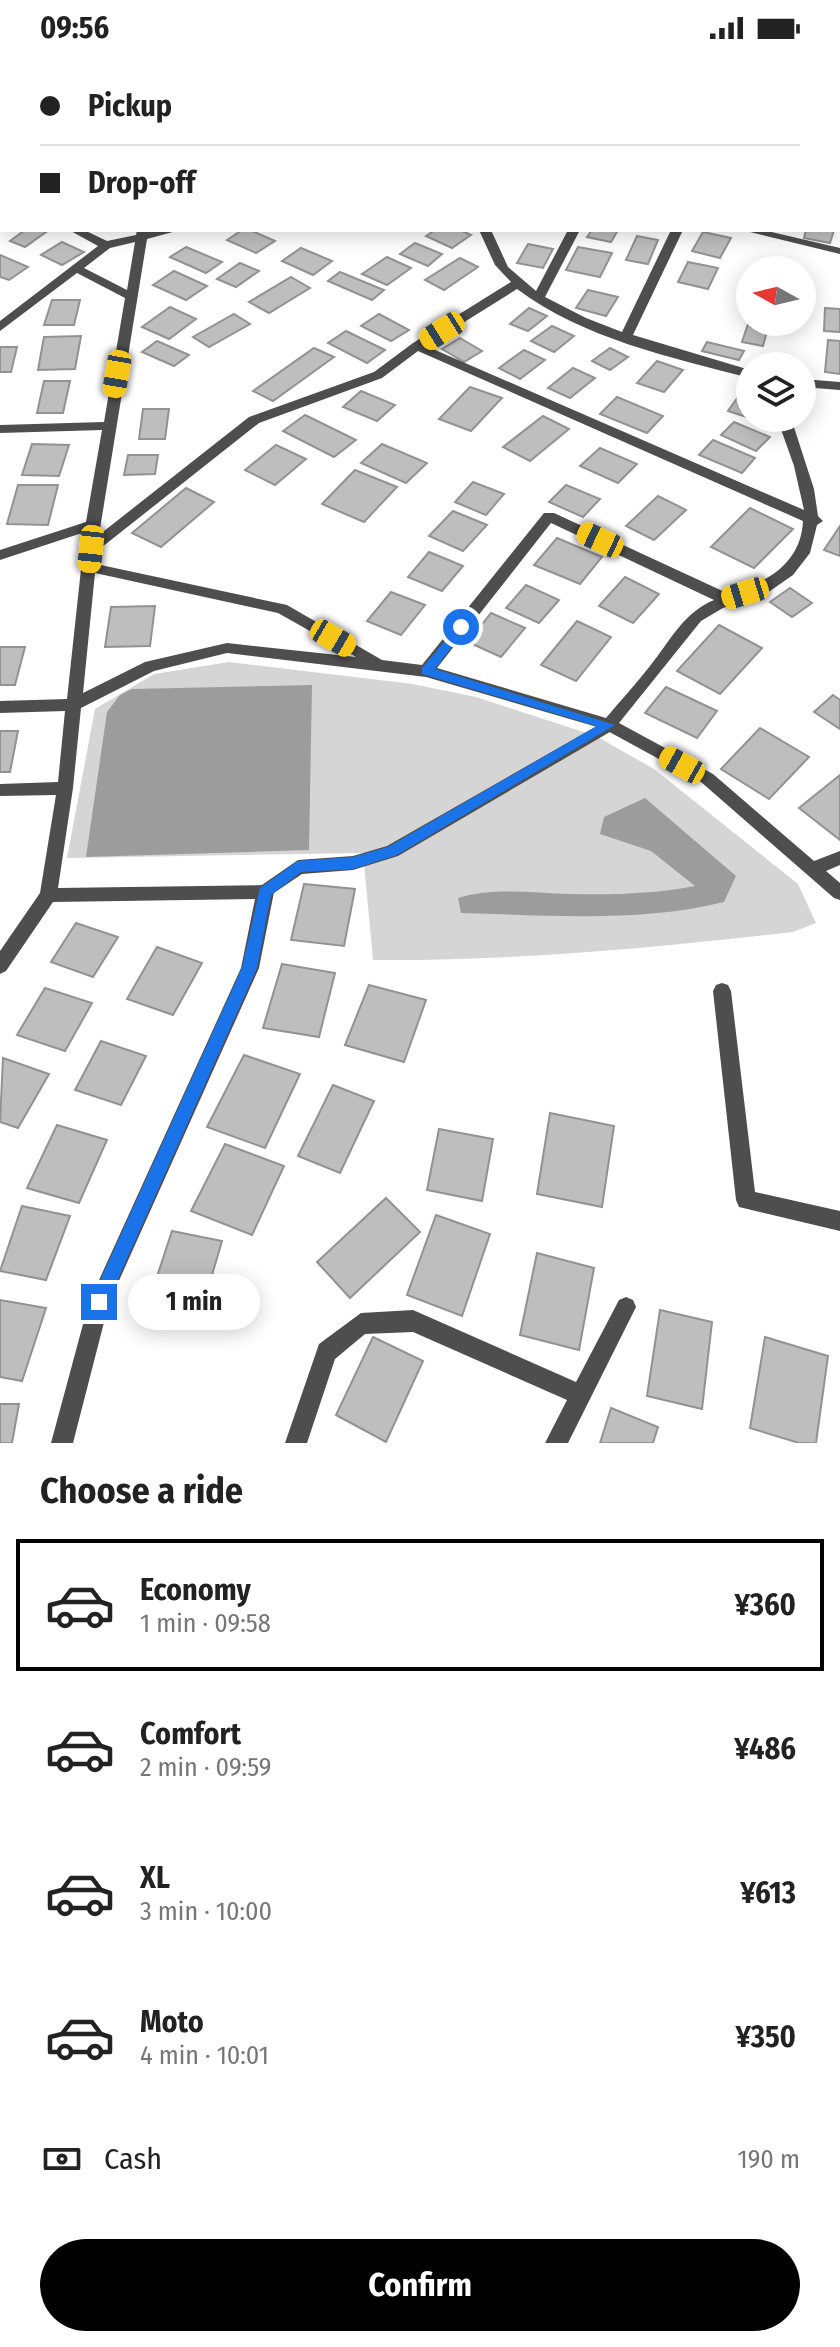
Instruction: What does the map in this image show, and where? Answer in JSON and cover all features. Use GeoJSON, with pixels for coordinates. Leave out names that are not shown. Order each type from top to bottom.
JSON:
{"type":"FeatureCollection","features":[{"type":"Feature","properties":{"kind":"street"},"geometry":{"type":"LineString","coordinates":[[79,232],[106,245]]}},
{"type":"Feature","properties":{"kind":"street"},"geometry":{"type":"LineString","coordinates":[[486,232],[503,269],[538,298],[627,335],[736,370]]}},
{"type":"Feature","properties":{"kind":"street"},"geometry":{"type":"LineString","coordinates":[[538,298],[573,232]]}},
{"type":"Feature","properties":{"kind":"street"},"geometry":{"type":"LineString","coordinates":[[627,335],[676,232]]}},
{"type":"Feature","properties":{"kind":"street"},"geometry":{"type":"LineString","coordinates":[[757,232],[840,251]]}},
{"type":"Feature","properties":{"kind":"street"},"geometry":{"type":"LineString","coordinates":[[0,327],[106,245],[142,234],[93,525],[65,788],[48,895],[0,966]]}},
{"type":"Feature","properties":{"kind":"street"},"geometry":{"type":"LineString","coordinates":[[76,268],[130,296]]}},
{"type":"Feature","properties":{"kind":"street"},"geometry":{"type":"LineString","coordinates":[[91,549],[254,420],[378,375],[417,346],[518,283]]}},
{"type":"Feature","properties":{"kind":"street"},"geometry":{"type":"LineString","coordinates":[[417,346],[816,521]]}},
{"type":"Feature","properties":{"kind":"street"},"geometry":{"type":"LineString","coordinates":[[816,384],[840,386]]}},
{"type":"Feature","properties":{"kind":"street"},"geometry":{"type":"LineString","coordinates":[[0,429],[108,426]]}},
{"type":"Feature","properties":{"kind":"street"},"geometry":{"type":"LineString","coordinates":[[48,895],[265,892],[298,867],[353,863],[392,851],[609,725],[665,658],[682,630],[702,613],[726,599],[765,587],[802,561],[816,521],[788,432]]}},
{"type":"Feature","properties":{"kind":"street"},"geometry":{"type":"LineString","coordinates":[[426,671],[549,516],[726,599]]}},
{"type":"Feature","properties":{"kind":"street"},"geometry":{"type":"LineString","coordinates":[[0,555],[93,525]]}},
{"type":"Feature","properties":{"kind":"street"},"geometry":{"type":"LineString","coordinates":[[89,567],[282,609],[383,666]]}},
{"type":"Feature","properties":{"kind":"street"},"geometry":{"type":"LineString","coordinates":[[0,707],[73,705],[150,666],[227,648],[426,671],[609,725],[707,778],[840,893]]}},
{"type":"Feature","properties":{"kind":"street"},"geometry":{"type":"LineString","coordinates":[[0,790],[65,788]]}},
{"type":"Feature","properties":{"kind":"street"},"geometry":{"type":"LineString","coordinates":[[812,869],[840,858]]}},
{"type":"Feature","properties":{"kind":"street"},"geometry":{"type":"LineString","coordinates":[[62,1443],[99,1302],[250,968],[265,892]]}},
{"type":"Feature","properties":{"kind":"street"},"geometry":{"type":"LineString","coordinates":[[722,991],[746,1200],[840,1221]]}},
{"type":"Feature","properties":{"kind":"street"},"geometry":{"type":"LineString","coordinates":[[556,1443],[626,1307]]}},
{"type":"Feature","properties":{"kind":"street"},"geometry":{"type":"LineString","coordinates":[[296,1443],[327,1352],[361,1324],[413,1321],[581,1395]]}},
{"type":"Feature","properties":{"kind":"shaded area"},"geometry":{"type":"Polygon","coordinates":[[[229,662],[413,684],[476,697],[596,736],[654,769],[798,884],[816,923],[793,932],[636,948],[531,956],[373,960],[363,853],[67,858],[95,709],[154,674],[229,662]]]}},
{"type":"Feature","properties":{"kind":"shaded area"},"geometry":{"type":"Polygon","coordinates":[[[312,685],[309,850],[86,857],[107,712],[120,695],[132,689],[312,685]]]}},
{"type":"Feature","properties":{"kind":"shaded area"},"geometry":{"type":"Polygon","coordinates":[[[645,798],[736,876],[724,902],[692,909],[627,915],[461,913],[458,898],[485,893],[617,894],[695,886],[651,851],[600,834],[604,817],[645,798]]]}},
{"type":"Feature","properties":{"kind":"building"},"geometry":{"type":"Polygon","coordinates":[[[22,232],[46,232],[25,247],[10,241],[22,232]]]}},
{"type":"Feature","properties":{"kind":"building"},"geometry":{"type":"Polygon","coordinates":[[[239,232],[255,232],[275,241],[256,253],[227,240],[239,232]]]}},
{"type":"Feature","properties":{"kind":"building"},"geometry":{"type":"Polygon","coordinates":[[[432,232],[464,232],[471,235],[452,248],[426,236],[432,232]]]}},
{"type":"Feature","properties":{"kind":"building"},"geometry":{"type":"Polygon","coordinates":[[[591,232],[617,232],[611,242],[587,237],[591,232]]]}},
{"type":"Feature","properties":{"kind":"building"},"geometry":{"type":"Polygon","coordinates":[[[703,232],[731,238],[720,258],[692,251],[703,232]]]}},
{"type":"Feature","properties":{"kind":"building"},"geometry":{"type":"Polygon","coordinates":[[[806,232],[833,232],[830,243],[804,238],[806,232]]]}},
{"type":"Feature","properties":{"kind":"building"},"geometry":{"type":"Polygon","coordinates":[[[637,236],[658,240],[648,264],[626,260],[637,236]]]}},
{"type":"Feature","properties":{"kind":"building"},"geometry":{"type":"Polygon","coordinates":[[[62,242],[84,252],[62,265],[41,255],[62,242]]]}},
{"type":"Feature","properties":{"kind":"building"},"geometry":{"type":"Polygon","coordinates":[[[415,243],[442,254],[428,266],[400,254],[415,243]]]}},
{"type":"Feature","properties":{"kind":"building"},"geometry":{"type":"Polygon","coordinates":[[[528,244],[553,249],[543,268],[517,263],[528,244]]]}},
{"type":"Feature","properties":{"kind":"building"},"geometry":{"type":"Polygon","coordinates":[[[186,247],[222,262],[206,273],[170,257],[186,247]]]}},
{"type":"Feature","properties":{"kind":"building"},"geometry":{"type":"Polygon","coordinates":[[[578,247],[612,253],[600,277],[566,270],[578,247]]]}},
{"type":"Feature","properties":{"kind":"building"},"geometry":{"type":"Polygon","coordinates":[[[301,248],[332,261],[313,275],[282,261],[301,248]]]}},
{"type":"Feature","properties":{"kind":"building"},"geometry":{"type":"Polygon","coordinates":[[[0,255],[28,267],[9,280],[0,277],[0,255]]]}},
{"type":"Feature","properties":{"kind":"building"},"geometry":{"type":"Polygon","coordinates":[[[387,257],[411,268],[387,285],[362,274],[387,257]]]}},
{"type":"Feature","properties":{"kind":"building"},"geometry":{"type":"Polygon","coordinates":[[[460,258],[478,267],[444,290],[425,280],[460,258]]]}},
{"type":"Feature","properties":{"kind":"building"},"geometry":{"type":"Polygon","coordinates":[[[688,262],[718,268],[708,289],[678,282],[688,262]]]}},
{"type":"Feature","properties":{"kind":"building"},"geometry":{"type":"Polygon","coordinates":[[[240,263],[259,271],[236,287],[217,279],[240,263]]]}},
{"type":"Feature","properties":{"kind":"building"},"geometry":{"type":"Polygon","coordinates":[[[174,271],[207,286],[186,300],[153,285],[174,271]]]}},
{"type":"Feature","properties":{"kind":"building"},"geometry":{"type":"Polygon","coordinates":[[[340,272],[384,290],[372,300],[328,281],[340,272]]]}},
{"type":"Feature","properties":{"kind":"building"},"geometry":{"type":"Polygon","coordinates":[[[291,277],[310,288],[269,313],[249,302],[291,277]]]}},
{"type":"Feature","properties":{"kind":"building"},"geometry":{"type":"Polygon","coordinates":[[[588,290],[618,297],[606,316],[576,308],[588,290]]]}},
{"type":"Feature","properties":{"kind":"building"},"geometry":{"type":"Polygon","coordinates":[[[52,300],[80,300],[74,325],[44,325],[52,300]]]}},
{"type":"Feature","properties":{"kind":"building"},"geometry":{"type":"Polygon","coordinates":[[[170,307],[196,319],[169,339],[142,327],[170,307]]]}},
{"type":"Feature","properties":{"kind":"building"},"geometry":{"type":"Polygon","coordinates":[[[529,308],[547,316],[528,331],[510,324],[529,308]]]}},
{"type":"Feature","properties":{"kind":"building"},"geometry":{"type":"Polygon","coordinates":[[[825,308],[840,309],[840,332],[824,331],[825,308]]]}},
{"type":"Feature","properties":{"kind":"building"},"geometry":{"type":"Polygon","coordinates":[[[234,314],[250,324],[209,347],[193,337],[234,314]]]}},
{"type":"Feature","properties":{"kind":"building"},"geometry":{"type":"Polygon","coordinates":[[[379,314],[409,330],[391,341],[361,326],[379,314]]]}},
{"type":"Feature","properties":{"kind":"building"},"geometry":{"type":"Polygon","coordinates":[[[552,326],[574,336],[554,352],[531,341],[552,326]]]}},
{"type":"Feature","properties":{"kind":"building"},"geometry":{"type":"Polygon","coordinates":[[[346,331],[385,350],[367,363],[328,343],[346,331]]]}},
{"type":"Feature","properties":{"kind":"building"},"geometry":{"type":"Polygon","coordinates":[[[81,336],[75,369],[38,370],[44,337],[81,336]]]}},
{"type":"Feature","properties":{"kind":"building"},"geometry":{"type":"Polygon","coordinates":[[[744,336],[766,336],[763,346],[742,342],[744,336]]]}},
{"type":"Feature","properties":{"kind":"building"},"geometry":{"type":"Polygon","coordinates":[[[460,338],[482,351],[464,362],[442,349],[460,338]]]}},
{"type":"Feature","properties":{"kind":"building"},"geometry":{"type":"Polygon","coordinates":[[[828,340],[840,341],[840,374],[825,372],[828,340]]]}},
{"type":"Feature","properties":{"kind":"building"},"geometry":{"type":"Polygon","coordinates":[[[157,341],[189,355],[174,366],[142,352],[157,341]]]}},
{"type":"Feature","properties":{"kind":"building"},"geometry":{"type":"Polygon","coordinates":[[[707,342],[744,351],[736,352],[736,359],[702,351],[707,342]]]}},
{"type":"Feature","properties":{"kind":"building"},"geometry":{"type":"Polygon","coordinates":[[[0,347],[17,347],[11,372],[0,372],[0,347]]]}},
{"type":"Feature","properties":{"kind":"building"},"geometry":{"type":"Polygon","coordinates":[[[314,348],[334,357],[273,401],[253,391],[314,348]]]}},
{"type":"Feature","properties":{"kind":"building"},"geometry":{"type":"Polygon","coordinates":[[[610,348],[628,357],[610,370],[592,361],[610,348]]]}},
{"type":"Feature","properties":{"kind":"building"},"geometry":{"type":"Polygon","coordinates":[[[524,350],[545,360],[520,379],[499,368],[524,350]]]}},
{"type":"Feature","properties":{"kind":"building"},"geometry":{"type":"Polygon","coordinates":[[[657,361],[683,370],[664,392],[637,383],[657,361]]]}},
{"type":"Feature","properties":{"kind":"building"},"geometry":{"type":"Polygon","coordinates":[[[573,368],[595,378],[570,398],[548,388],[573,368]]]}},
{"type":"Feature","properties":{"kind":"building"},"geometry":{"type":"Polygon","coordinates":[[[44,381],[70,381],[63,413],[37,413],[44,381]]]}},
{"type":"Feature","properties":{"kind":"building"},"geometry":{"type":"Polygon","coordinates":[[[470,387],[502,398],[471,431],[439,419],[470,387]]]}},
{"type":"Feature","properties":{"kind":"building"},"geometry":{"type":"Polygon","coordinates":[[[361,391],[395,405],[377,421],[343,407],[361,391]]]}},
{"type":"Feature","properties":{"kind":"building"},"geometry":{"type":"Polygon","coordinates":[[[617,397],[663,416],[647,433],[600,414],[617,397]]]}},
{"type":"Feature","properties":{"kind":"building"},"geometry":{"type":"Polygon","coordinates":[[[736,400],[736,414],[728,411],[736,400]]]}},
{"type":"Feature","properties":{"kind":"building"},"geometry":{"type":"Polygon","coordinates":[[[143,409],[169,409],[165,439],[139,439],[143,409]]]}},
{"type":"Feature","properties":{"kind":"building"},"geometry":{"type":"Polygon","coordinates":[[[305,415],[356,440],[334,457],[283,431],[305,415]]]}},
{"type":"Feature","properties":{"kind":"building"},"geometry":{"type":"Polygon","coordinates":[[[543,416],[569,429],[530,461],[503,447],[543,416]]]}},
{"type":"Feature","properties":{"kind":"building"},"geometry":{"type":"Polygon","coordinates":[[[734,422],[736,432],[758,432],[770,437],[756,451],[721,435],[734,422]]]}},
{"type":"Feature","properties":{"kind":"building"},"geometry":{"type":"Polygon","coordinates":[[[713,440],[755,458],[742,473],[699,455],[713,440]]]}},
{"type":"Feature","properties":{"kind":"building"},"geometry":{"type":"Polygon","coordinates":[[[32,444],[69,445],[59,476],[22,475],[32,444]]]}},
{"type":"Feature","properties":{"kind":"building"},"geometry":{"type":"Polygon","coordinates":[[[382,444],[427,463],[406,483],[361,463],[382,444]]]}},
{"type":"Feature","properties":{"kind":"building"},"geometry":{"type":"Polygon","coordinates":[[[276,445],[306,459],[275,485],[245,470],[276,445]]]}},
{"type":"Feature","properties":{"kind":"building"},"geometry":{"type":"Polygon","coordinates":[[[600,448],[637,464],[618,483],[580,466],[600,448]]]}},
{"type":"Feature","properties":{"kind":"building"},"geometry":{"type":"Polygon","coordinates":[[[128,455],[158,455],[155,474],[124,475],[128,455]]]}},
{"type":"Feature","properties":{"kind":"building"},"geometry":{"type":"Polygon","coordinates":[[[355,470],[397,487],[364,522],[322,504],[355,470]]]}},
{"type":"Feature","properties":{"kind":"building"},"geometry":{"type":"Polygon","coordinates":[[[473,482],[504,494],[486,515],[455,502],[473,482]]]}},
{"type":"Feature","properties":{"kind":"building"},"geometry":{"type":"Polygon","coordinates":[[[18,485],[58,485],[48,525],[7,524],[18,485]]]}},
{"type":"Feature","properties":{"kind":"building"},"geometry":{"type":"Polygon","coordinates":[[[566,485],[600,499],[583,517],[549,502],[566,485]]]}},
{"type":"Feature","properties":{"kind":"building"},"geometry":{"type":"Polygon","coordinates":[[[186,488],[214,502],[161,547],[132,533],[186,488]]]}},
{"type":"Feature","properties":{"kind":"building"},"geometry":{"type":"Polygon","coordinates":[[[658,496],[686,510],[654,540],[626,526],[658,496]]]}},
{"type":"Feature","properties":{"kind":"building"},"geometry":{"type":"Polygon","coordinates":[[[750,508],[793,529],[754,568],[711,547],[750,508]]]}},
{"type":"Feature","properties":{"kind":"building"},"geometry":{"type":"Polygon","coordinates":[[[453,511],[487,525],[463,551],[429,536],[453,511]]]}},
{"type":"Feature","properties":{"kind":"building"},"geometry":{"type":"Polygon","coordinates":[[[840,526],[840,556],[824,550],[840,526]]]}},
{"type":"Feature","properties":{"kind":"building"},"geometry":{"type":"Polygon","coordinates":[[[557,538],[602,557],[580,584],[534,565],[557,538]]]}},
{"type":"Feature","properties":{"kind":"building"},"geometry":{"type":"Polygon","coordinates":[[[429,552],[463,566],[442,591],[408,577],[429,552]]]}},
{"type":"Feature","properties":{"kind":"building"},"geometry":{"type":"Polygon","coordinates":[[[625,577],[659,594],[633,623],[599,606],[625,577]]]}},
{"type":"Feature","properties":{"kind":"building"},"geometry":{"type":"Polygon","coordinates":[[[526,585],[559,600],[539,623],[506,608],[526,585]]]}},
{"type":"Feature","properties":{"kind":"building"},"geometry":{"type":"Polygon","coordinates":[[[790,588],[812,603],[792,617],[770,602],[790,588]]]}},
{"type":"Feature","properties":{"kind":"building"},"geometry":{"type":"Polygon","coordinates":[[[391,592],[425,605],[401,635],[367,621],[391,592]]]}},
{"type":"Feature","properties":{"kind":"building"},"geometry":{"type":"Polygon","coordinates":[[[155,606],[150,646],[105,647],[111,607],[155,606]]]}},
{"type":"Feature","properties":{"kind":"building"},"geometry":{"type":"Polygon","coordinates":[[[491,613],[525,628],[501,657],[468,642],[491,613]]]}},
{"type":"Feature","properties":{"kind":"building"},"geometry":{"type":"Polygon","coordinates":[[[577,621],[611,637],[576,681],[541,665],[577,621]]]}},
{"type":"Feature","properties":{"kind":"building"},"geometry":{"type":"Polygon","coordinates":[[[719,625],[762,648],[720,694],[677,671],[719,625]]]}},
{"type":"Feature","properties":{"kind":"building"},"geometry":{"type":"Polygon","coordinates":[[[0,647],[25,647],[15,685],[0,685],[0,647]]]}},
{"type":"Feature","properties":{"kind":"building"},"geometry":{"type":"Polygon","coordinates":[[[666,687],[717,711],[697,738],[645,713],[666,687]]]}},
{"type":"Feature","properties":{"kind":"building"},"geometry":{"type":"Polygon","coordinates":[[[833,695],[840,700],[840,729],[814,712],[833,695]]]}},
{"type":"Feature","properties":{"kind":"building"},"geometry":{"type":"Polygon","coordinates":[[[760,728],[809,757],[769,799],[721,769],[760,728]]]}},
{"type":"Feature","properties":{"kind":"building"},"geometry":{"type":"Polygon","coordinates":[[[0,731],[18,731],[10,772],[0,772],[0,731]]]}},
{"type":"Feature","properties":{"kind":"building"},"geometry":{"type":"Polygon","coordinates":[[[840,775],[840,840],[799,808],[840,775]]]}},
{"type":"Feature","properties":{"kind":"building"},"geometry":{"type":"Polygon","coordinates":[[[304,884],[355,889],[344,946],[291,940],[304,884]]]}},
{"type":"Feature","properties":{"kind":"building"},"geometry":{"type":"Polygon","coordinates":[[[76,923],[118,937],[93,977],[51,962],[76,923]]]}},
{"type":"Feature","properties":{"kind":"building"},"geometry":{"type":"Polygon","coordinates":[[[157,947],[202,963],[173,1015],[127,999],[157,947]]]}},
{"type":"Feature","properties":{"kind":"building"},"geometry":{"type":"Polygon","coordinates":[[[282,964],[335,973],[319,1037],[263,1028],[282,964]]]}},
{"type":"Feature","properties":{"kind":"building"},"geometry":{"type":"Polygon","coordinates":[[[369,985],[426,1000],[404,1062],[345,1045],[369,985]]]}},
{"type":"Feature","properties":{"kind":"building"},"geometry":{"type":"Polygon","coordinates":[[[45,988],[92,1003],[65,1051],[17,1035],[45,988]]]}},
{"type":"Feature","properties":{"kind":"building"},"geometry":{"type":"Polygon","coordinates":[[[101,1041],[146,1056],[121,1105],[75,1090],[101,1041]]]}},
{"type":"Feature","properties":{"kind":"building"},"geometry":{"type":"Polygon","coordinates":[[[244,1055],[300,1074],[265,1148],[207,1127],[244,1055]]]}},
{"type":"Feature","properties":{"kind":"building"},"geometry":{"type":"Polygon","coordinates":[[[3,1058],[49,1074],[18,1128],[0,1122],[3,1058]]]}},
{"type":"Feature","properties":{"kind":"building"},"geometry":{"type":"Polygon","coordinates":[[[333,1085],[374,1101],[340,1173],[298,1156],[333,1085]]]}},
{"type":"Feature","properties":{"kind":"building"},"geometry":{"type":"Polygon","coordinates":[[[550,1113],[614,1126],[602,1207],[537,1194],[550,1113]]]}},
{"type":"Feature","properties":{"kind":"building"},"geometry":{"type":"Polygon","coordinates":[[[57,1125],[107,1140],[79,1203],[27,1188],[57,1125]]]}},
{"type":"Feature","properties":{"kind":"building"},"geometry":{"type":"Polygon","coordinates":[[[439,1129],[493,1139],[482,1201],[427,1190],[439,1129]]]}},
{"type":"Feature","properties":{"kind":"building"},"geometry":{"type":"Polygon","coordinates":[[[225,1144],[284,1166],[252,1235],[191,1211],[225,1144]]]}},
{"type":"Feature","properties":{"kind":"building"},"geometry":{"type":"Polygon","coordinates":[[[386,1198],[420,1232],[350,1298],[317,1262],[386,1198]]]}},
{"type":"Feature","properties":{"kind":"building"},"geometry":{"type":"Polygon","coordinates":[[[22,1206],[70,1216],[46,1280],[0,1271],[22,1206]]]}},
{"type":"Feature","properties":{"kind":"building"},"geometry":{"type":"Polygon","coordinates":[[[436,1215],[490,1234],[462,1316],[407,1295],[436,1215]]]}},
{"type":"Feature","properties":{"kind":"building"},"geometry":{"type":"Polygon","coordinates":[[[172,1231],[222,1241],[202,1309],[150,1298],[172,1231]]]}},
{"type":"Feature","properties":{"kind":"building"},"geometry":{"type":"Polygon","coordinates":[[[537,1253],[594,1268],[579,1350],[520,1335],[537,1253]]]}},
{"type":"Feature","properties":{"kind":"building"},"geometry":{"type":"Polygon","coordinates":[[[0,1300],[46,1308],[22,1381],[0,1377],[0,1300]]]}},
{"type":"Feature","properties":{"kind":"building"},"geometry":{"type":"Polygon","coordinates":[[[660,1310],[712,1322],[702,1409],[647,1396],[660,1310]]]}},
{"type":"Feature","properties":{"kind":"building"},"geometry":{"type":"Polygon","coordinates":[[[373,1337],[423,1361],[386,1442],[336,1415],[373,1337]]]}},
{"type":"Feature","properties":{"kind":"building"},"geometry":{"type":"Polygon","coordinates":[[[765,1337],[828,1356],[816,1443],[799,1443],[750,1428],[765,1337]]]}},
{"type":"Feature","properties":{"kind":"building"},"geometry":{"type":"Polygon","coordinates":[[[0,1404],[19,1404],[12,1443],[0,1443],[0,1404]]]}},
{"type":"Feature","properties":{"kind":"building"},"geometry":{"type":"Polygon","coordinates":[[[611,1408],[658,1427],[653,1443],[600,1443],[611,1408]]]}},
{"type":"Feature","properties":{"kind":"route"},"geometry":{"type":"LineString","coordinates":[[99,1302],[250,968],[265,892],[298,867],[353,863],[392,851],[609,725],[426,671],[461,627]]}}]}
